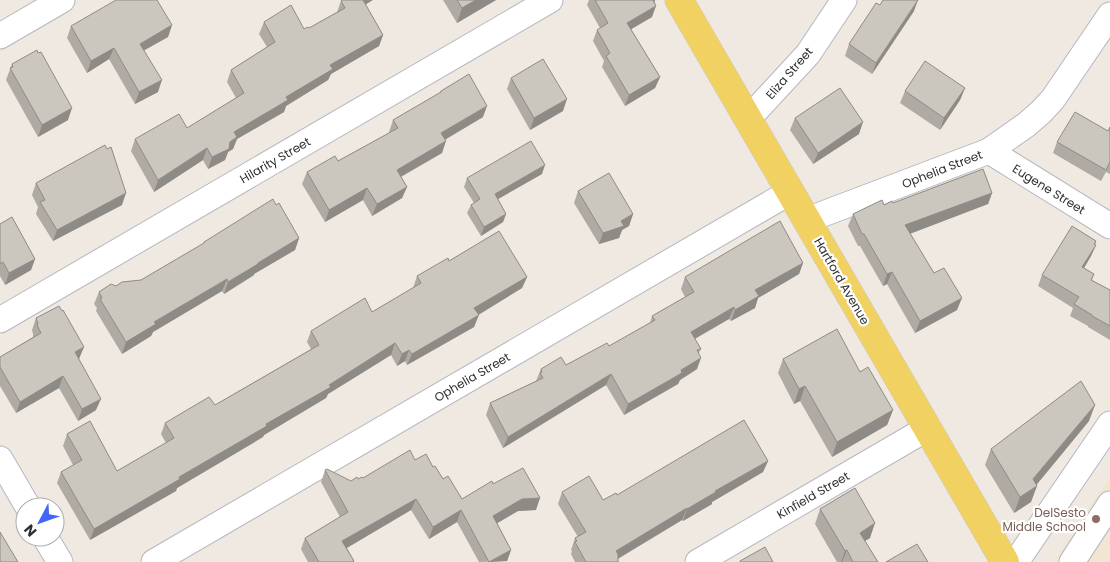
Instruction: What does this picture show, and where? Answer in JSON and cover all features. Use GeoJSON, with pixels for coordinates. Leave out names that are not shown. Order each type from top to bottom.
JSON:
{"type":"FeatureCollection","features":[{"type":"Feature","properties":{"kind":"main road","name":"Hartford Avenue"},"geometry":{"type":"LineString","coordinates":[[679,0],[1005,562]]}},
{"type":"Feature","properties":{"kind":"street"},"geometry":{"type":"LineString","coordinates":[[0,36],[62,0]]}},
{"type":"Feature","properties":{"kind":"street","name":"Hilarity Street"},"geometry":{"type":"LineString","coordinates":[[0,320],[550,0]]}},
{"type":"Feature","properties":{"kind":"street","name":"Eliza Street"},"geometry":{"type":"LineString","coordinates":[[748,119],[808,54],[844,0]]}},
{"type":"Feature","properties":{"kind":"street","name":"Ophelia Street"},"geometry":{"type":"LineString","coordinates":[[807,220],[989,151],[1026,125],[1053,99],[1110,15]]}},
{"type":"Feature","properties":{"kind":"street","name":"Eugene Street"},"geometry":{"type":"LineString","coordinates":[[989,151],[1110,226]]}},
{"type":"Feature","properties":{"kind":"street","name":"Ophelia Street"},"geometry":{"type":"LineString","coordinates":[[154,562],[790,192]]}},
{"type":"Feature","properties":{"kind":"street","name":"Kinfield Street"},"geometry":{"type":"LineString","coordinates":[[698,562],[928,428]]}},
{"type":"Feature","properties":{"kind":"street"},"geometry":{"type":"LineString","coordinates":[[1016,562],[1107,434]]}},
{"type":"Feature","properties":{"kind":"street"},"geometry":{"type":"LineString","coordinates":[[0,459],[22,497]]}},
{"type":"Feature","properties":{"kind":"street"},"geometry":{"type":"LineString","coordinates":[[1072,562],[1110,504]]}},
{"type":"Feature","properties":{"kind":"street"},"geometry":{"type":"LineString","coordinates":[[51,547],[60,562]]}},
{"type":"Feature","properties":{"kind":"shaded area","name":"DelSesto Middle School"},"geometry":{"type":"Polygon","coordinates":[[[1110,477],[1110,562],[1054,562],[1110,477]]]}},
{"type":"Feature","properties":{"kind":"building"},"geometry":{"type":"Polygon","coordinates":[[[116,0],[157,0],[172,25],[140,44],[162,80],[139,92],[114,48],[91,61],[71,26],[116,0]]]}},
{"type":"Feature","properties":{"kind":"building"},"geometry":{"type":"Polygon","coordinates":[[[342,0],[363,0],[383,35],[330,65],[333,69],[286,97],[288,100],[234,132],[237,137],[230,142],[229,149],[212,157],[207,148],[158,180],[135,139],[179,114],[187,128],[244,93],[231,70],[275,42],[264,22],[291,5],[304,29],[309,28],[345,8],[342,0]]]}},
{"type":"Feature","properties":{"kind":"building"},"geometry":{"type":"Polygon","coordinates":[[[457,0],[476,0],[462,8],[457,0]]]}},
{"type":"Feature","properties":{"kind":"building"},"geometry":{"type":"Polygon","coordinates":[[[595,0],[653,0],[656,6],[627,23],[660,77],[629,95],[606,56],[610,53],[597,30],[608,23],[595,0]]]}},
{"type":"Feature","properties":{"kind":"building"},"geometry":{"type":"Polygon","coordinates":[[[883,0],[918,0],[876,63],[849,44],[876,3],[880,5],[883,0]]]}},
{"type":"Feature","properties":{"kind":"building"},"geometry":{"type":"Polygon","coordinates":[[[37,50],[38,53],[41,52],[72,108],[42,125],[10,68],[13,67],[12,64],[37,50]]]}},
{"type":"Feature","properties":{"kind":"building"},"geometry":{"type":"Polygon","coordinates":[[[543,59],[567,99],[534,118],[511,78],[543,59]]]}},
{"type":"Feature","properties":{"kind":"building"},"geometry":{"type":"Polygon","coordinates":[[[925,61],[965,88],[944,118],[905,91],[925,61]]]}},
{"type":"Feature","properties":{"kind":"building"},"geometry":{"type":"Polygon","coordinates":[[[469,74],[487,106],[441,133],[446,141],[397,170],[407,187],[377,204],[367,188],[329,210],[307,172],[335,156],[338,161],[398,128],[393,120],[469,74]]]}},
{"type":"Feature","properties":{"kind":"building"},"geometry":{"type":"Polygon","coordinates":[[[840,88],[863,122],[818,153],[795,118],[840,88]]]}},
{"type":"Feature","properties":{"kind":"building"},"geometry":{"type":"Polygon","coordinates":[[[1075,112],[1108,131],[1110,127],[1110,162],[1106,170],[1057,142],[1075,112]]]}},
{"type":"Feature","properties":{"kind":"building"},"geometry":{"type":"Polygon","coordinates":[[[531,141],[545,165],[495,194],[506,214],[484,227],[471,205],[480,199],[467,178],[531,141]]]}},
{"type":"Feature","properties":{"kind":"building"},"geometry":{"type":"Polygon","coordinates":[[[105,145],[107,149],[111,147],[126,193],[57,230],[40,202],[45,200],[36,183],[105,145]]]}},
{"type":"Feature","properties":{"kind":"building"},"geometry":{"type":"Polygon","coordinates":[[[983,169],[992,193],[905,225],[934,273],[944,268],[962,298],[920,321],[892,272],[887,274],[864,234],[862,234],[853,214],[882,200],[884,205],[892,201],[893,203],[983,169]]]}},
{"type":"Feature","properties":{"kind":"building"},"geometry":{"type":"Polygon","coordinates":[[[609,173],[633,214],[621,221],[624,226],[603,233],[578,191],[609,173]]]}},
{"type":"Feature","properties":{"kind":"building"},"geometry":{"type":"Polygon","coordinates":[[[273,199],[276,205],[279,203],[299,238],[228,282],[227,279],[154,322],[156,324],[126,342],[100,299],[102,298],[99,292],[111,284],[116,286],[122,282],[141,280],[273,199]]]}},
{"type":"Feature","properties":{"kind":"building"},"geometry":{"type":"Polygon","coordinates":[[[12,217],[35,259],[9,273],[3,262],[0,264],[0,224],[12,217]]]}},
{"type":"Feature","properties":{"kind":"building"},"geometry":{"type":"Polygon","coordinates":[[[780,221],[803,263],[755,290],[759,296],[735,310],[734,307],[691,332],[701,349],[697,350],[701,358],[681,370],[682,373],[628,404],[611,374],[508,437],[490,403],[543,378],[540,373],[542,372],[541,369],[561,357],[566,365],[607,343],[609,346],[655,320],[652,316],[694,292],[685,277],[780,221]]]}},
{"type":"Feature","properties":{"kind":"building"},"geometry":{"type":"Polygon","coordinates":[[[1072,226],[1096,241],[1094,244],[1096,245],[1082,267],[1094,274],[1091,280],[1110,290],[1110,326],[1074,304],[1079,297],[1042,275],[1072,226]]]}},
{"type":"Feature","properties":{"kind":"building"},"geometry":{"type":"Polygon","coordinates":[[[499,231],[527,277],[474,308],[479,315],[412,354],[409,350],[402,354],[395,343],[329,385],[331,387],[266,424],[267,426],[94,529],[61,472],[82,460],[67,434],[90,421],[117,471],[174,438],[165,423],[209,397],[215,405],[319,345],[311,331],[365,298],[372,312],[421,283],[417,276],[448,258],[449,261],[499,231]]]}},
{"type":"Feature","properties":{"kind":"building"},"geometry":{"type":"Polygon","coordinates":[[[59,306],[84,347],[75,352],[101,399],[82,409],[63,376],[20,402],[0,367],[0,357],[41,333],[36,318],[59,306]]]}},
{"type":"Feature","properties":{"kind":"building"},"geometry":{"type":"Polygon","coordinates":[[[837,329],[860,372],[868,367],[893,410],[837,442],[805,386],[799,389],[783,359],[837,329]]]}},
{"type":"Feature","properties":{"kind":"building"},"geometry":{"type":"Polygon","coordinates":[[[1081,381],[1095,405],[1033,479],[1037,486],[1020,497],[991,449],[1081,381]]]}},
{"type":"Feature","properties":{"kind":"building"},"geometry":{"type":"Polygon","coordinates":[[[744,420],[768,461],[616,551],[618,562],[586,562],[575,542],[577,541],[575,538],[586,532],[562,492],[589,476],[603,500],[616,493],[617,495],[744,420]]]}},
{"type":"Feature","properties":{"kind":"building"},"geometry":{"type":"Polygon","coordinates":[[[410,450],[415,460],[426,454],[433,467],[435,466],[443,479],[448,476],[462,499],[492,481],[493,484],[523,468],[540,498],[522,499],[493,516],[511,550],[489,562],[461,510],[433,527],[416,499],[342,541],[354,561],[319,562],[305,538],[348,512],[325,470],[327,469],[351,481],[357,477],[358,479],[363,478],[410,450]]]}},
{"type":"Feature","properties":{"kind":"building"},"geometry":{"type":"Polygon","coordinates":[[[855,488],[875,523],[860,533],[878,562],[853,562],[820,509],[855,488]]]}},
{"type":"Feature","properties":{"kind":"building"},"geometry":{"type":"Polygon","coordinates":[[[0,532],[18,562],[0,562],[0,532]]]}},
{"type":"Feature","properties":{"kind":"building"},"geometry":{"type":"Polygon","coordinates":[[[917,544],[928,562],[886,562],[917,544]]]}},
{"type":"Feature","properties":{"kind":"building"},"geometry":{"type":"Polygon","coordinates":[[[765,547],[773,562],[740,562],[740,561],[765,547]]]}},
{"type":"Feature","properties":{"kind":"place","name":"DelSesto Middle School"},"geometry":{"type":"Point","coordinates":[1096,519]}}]}
